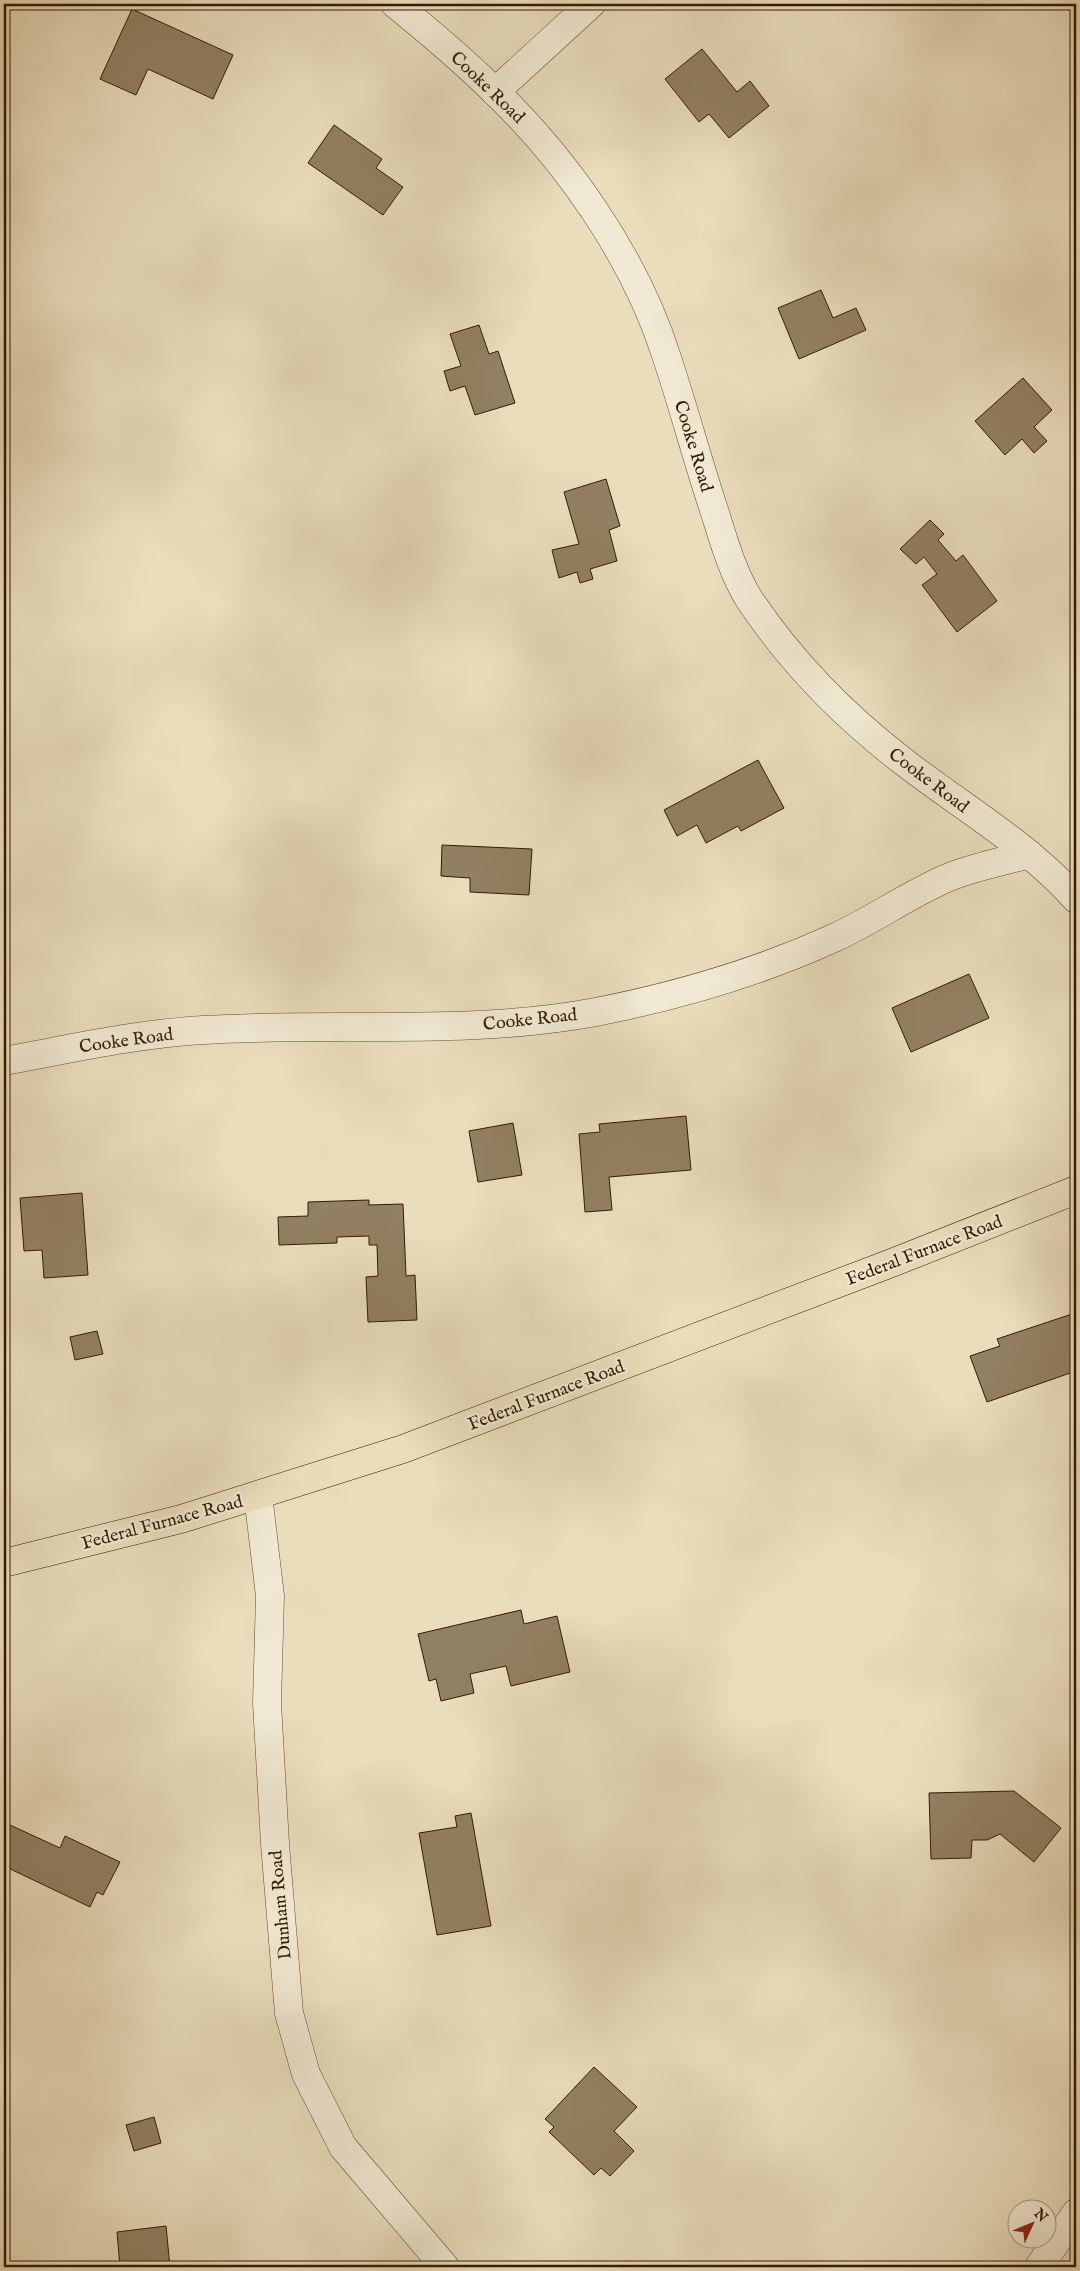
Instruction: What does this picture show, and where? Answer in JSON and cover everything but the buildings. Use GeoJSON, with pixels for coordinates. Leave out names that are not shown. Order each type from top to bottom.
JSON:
{"type":"FeatureCollection","features":[{"type":"Feature","properties":{"kind":"main road","name":"Federal Furnace Road"},"geometry":{"type":"LineString","coordinates":[[4,1562],[181,1519],[403,1449],[817,1292],[1076,1190]]}},
{"type":"Feature","properties":{"kind":"street","name":"Cooke Road"},"geometry":{"type":"LineString","coordinates":[[395,4],[495,92],[540,138],[580,191],[616,246],[647,304],[667,356],[728,554],[747,595],[776,637],[809,676],[874,738],[1029,854],[1076,900]]}},
{"type":"Feature","properties":{"kind":"street"},"geometry":{"type":"LineString","coordinates":[[495,92],[591,4]]}},
{"type":"Feature","properties":{"kind":"street","name":"Cooke Road"},"geometry":{"type":"LineString","coordinates":[[4,1061],[144,1034],[205,1030],[482,1024],[593,1012],[678,993],[758,968],[836,937],[949,877],[1029,854]]}},
{"type":"Feature","properties":{"kind":"street","name":"Dunham Road"},"geometry":{"type":"LineString","coordinates":[[258,1495],[270,1596],[267,1703],[275,1844],[289,2013],[306,2074],[343,2147],[445,2267]]}},
{"type":"Feature","properties":{"kind":"street"},"geometry":{"type":"LineString","coordinates":[[1038,2267],[1076,2213]]}}]}
